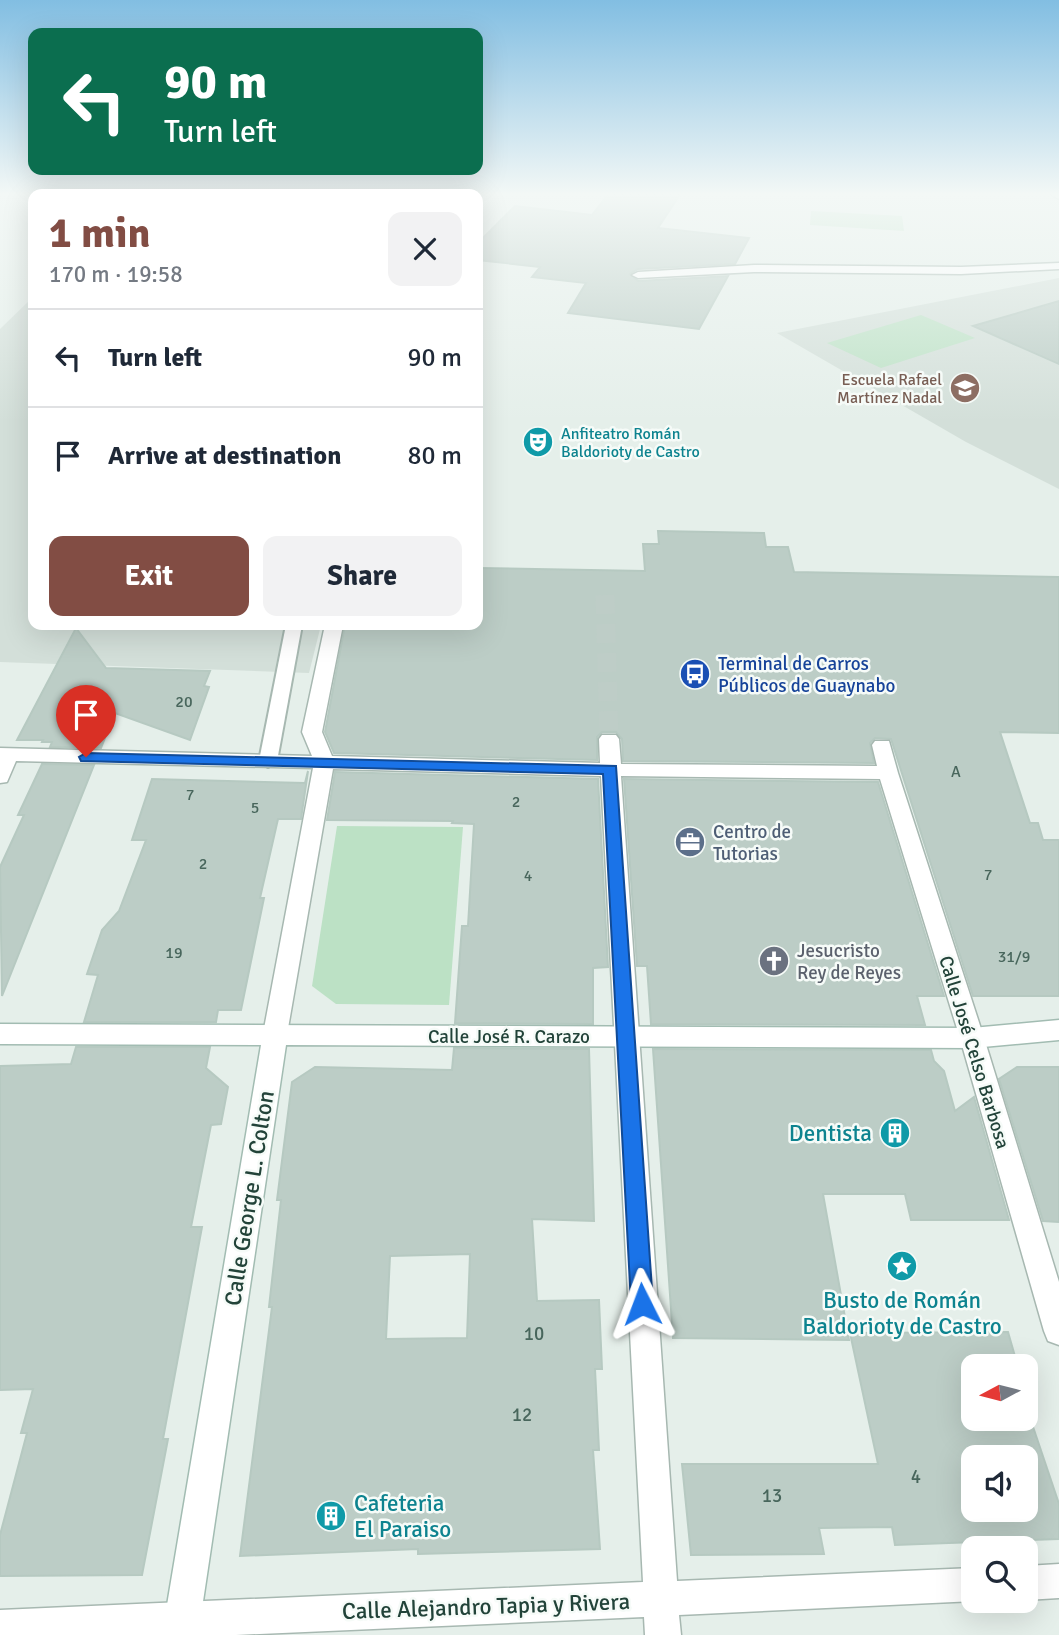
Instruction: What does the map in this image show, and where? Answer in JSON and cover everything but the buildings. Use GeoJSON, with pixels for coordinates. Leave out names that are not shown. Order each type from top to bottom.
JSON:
{"type":"FeatureCollection","features":[{"type":"Feature","properties":{"kind":"street"},"geometry":{"type":"LineString","coordinates":[[638,275],[698,269]]}},
{"type":"Feature","properties":{"kind":"street"},"geometry":{"type":"LineString","coordinates":[[938,269],[967,269]]}},
{"type":"Feature","properties":{"kind":"street"},"geometry":{"type":"LineString","coordinates":[[324,762],[312,732],[333,630]]}},
{"type":"Feature","properties":{"kind":"street"},"geometry":{"type":"LineString","coordinates":[[609,739],[663,1635]]}},
{"type":"Feature","properties":{"kind":"street","name":"Calle José Celso Barbosa"},"geometry":{"type":"LineString","coordinates":[[882,745],[888,773],[972,1038],[1059,1331]]}},
{"type":"Feature","properties":{"kind":"street"},"geometry":{"type":"LineString","coordinates":[[0,777],[4,755],[610,770],[888,773]]}},
{"type":"Feature","properties":{"kind":"street","name":"Calle George L. Colton"},"geometry":{"type":"LineString","coordinates":[[181,1627],[275,1034],[324,762]]}},
{"type":"Feature","properties":{"kind":"street","name":"Calle José R. Carazo"},"geometry":{"type":"LineString","coordinates":[[0,1034],[972,1038],[1059,1030]]}},
{"type":"Feature","properties":{"kind":"street"},"geometry":{"type":"LineString","coordinates":[[1038,1582],[1059,1581]]}},
{"type":"Feature","properties":{"kind":"street","name":"Calle Alejandro Tapia y Rivera"},"geometry":{"type":"LineString","coordinates":[[0,1628],[181,1627],[660,1598],[961,1585]]}},
{"type":"Feature","properties":{"kind":"lane"},"geometry":{"type":"LineString","coordinates":[[268,761],[293,630]]}},
{"type":"Feature","properties":{"kind":"shaded area","name":"Escuela Rafael Martínez Nadal"},"geometry":{"type":"Polygon","coordinates":[[[1059,278],[1059,489],[966,442],[777,333],[1059,278]]]}},
{"type":"Feature","properties":{"kind":"shaded area"},"geometry":{"type":"Polygon","coordinates":[[[28,302],[28,630],[320,630],[309,673],[0,662],[0,329],[28,302]]]}},
{"type":"Feature","properties":{"kind":"green space"},"geometry":{"type":"Polygon","coordinates":[[[921,315],[975,338],[881,368],[827,343],[921,315]]]}},
{"type":"Feature","properties":{"kind":"green space"},"geometry":{"type":"Polygon","coordinates":[[[337,826],[463,827],[449,1005],[336,1004],[312,986],[337,826]]]}},
{"type":"Feature","properties":{"kind":"tunnel"},"geometry":{"type":"LineString","coordinates":[[605,595],[609,739]]}},
{"type":"Feature","properties":{"kind":"place","name":"Escuela Rafael Martínez Nadal"},"geometry":{"type":"Point","coordinates":[965,388]}},
{"type":"Feature","properties":{"kind":"place","name":"Anfiteatro Román Baldorioty de Castro"},"geometry":{"type":"Point","coordinates":[538,442]}},
{"type":"Feature","properties":{"kind":"place","name":"Terminal de Carros Públicos de Guaynabo"},"geometry":{"type":"Point","coordinates":[695,674]}},
{"type":"Feature","properties":{"kind":"place","name":"Centro de Tutorias"},"geometry":{"type":"Point","coordinates":[690,842]}},
{"type":"Feature","properties":{"kind":"place","name":"Jesucristo Rey de Reyes"},"geometry":{"type":"Point","coordinates":[774,961]}},
{"type":"Feature","properties":{"kind":"place","name":"Dentista"},"geometry":{"type":"Point","coordinates":[895,1133]}},
{"type":"Feature","properties":{"kind":"place","name":"Busto de Román Baldorioty de Castro"},"geometry":{"type":"Point","coordinates":[902,1266]}},
{"type":"Feature","properties":{"kind":"place","name":"Cafeteria El Paraiso"},"geometry":{"type":"Point","coordinates":[331,1516]}},
{"type":"Feature","properties":{"kind":"route"},"geometry":{"type":"LineString","coordinates":[[86,757],[610,770],[642,1304]]}}]}
